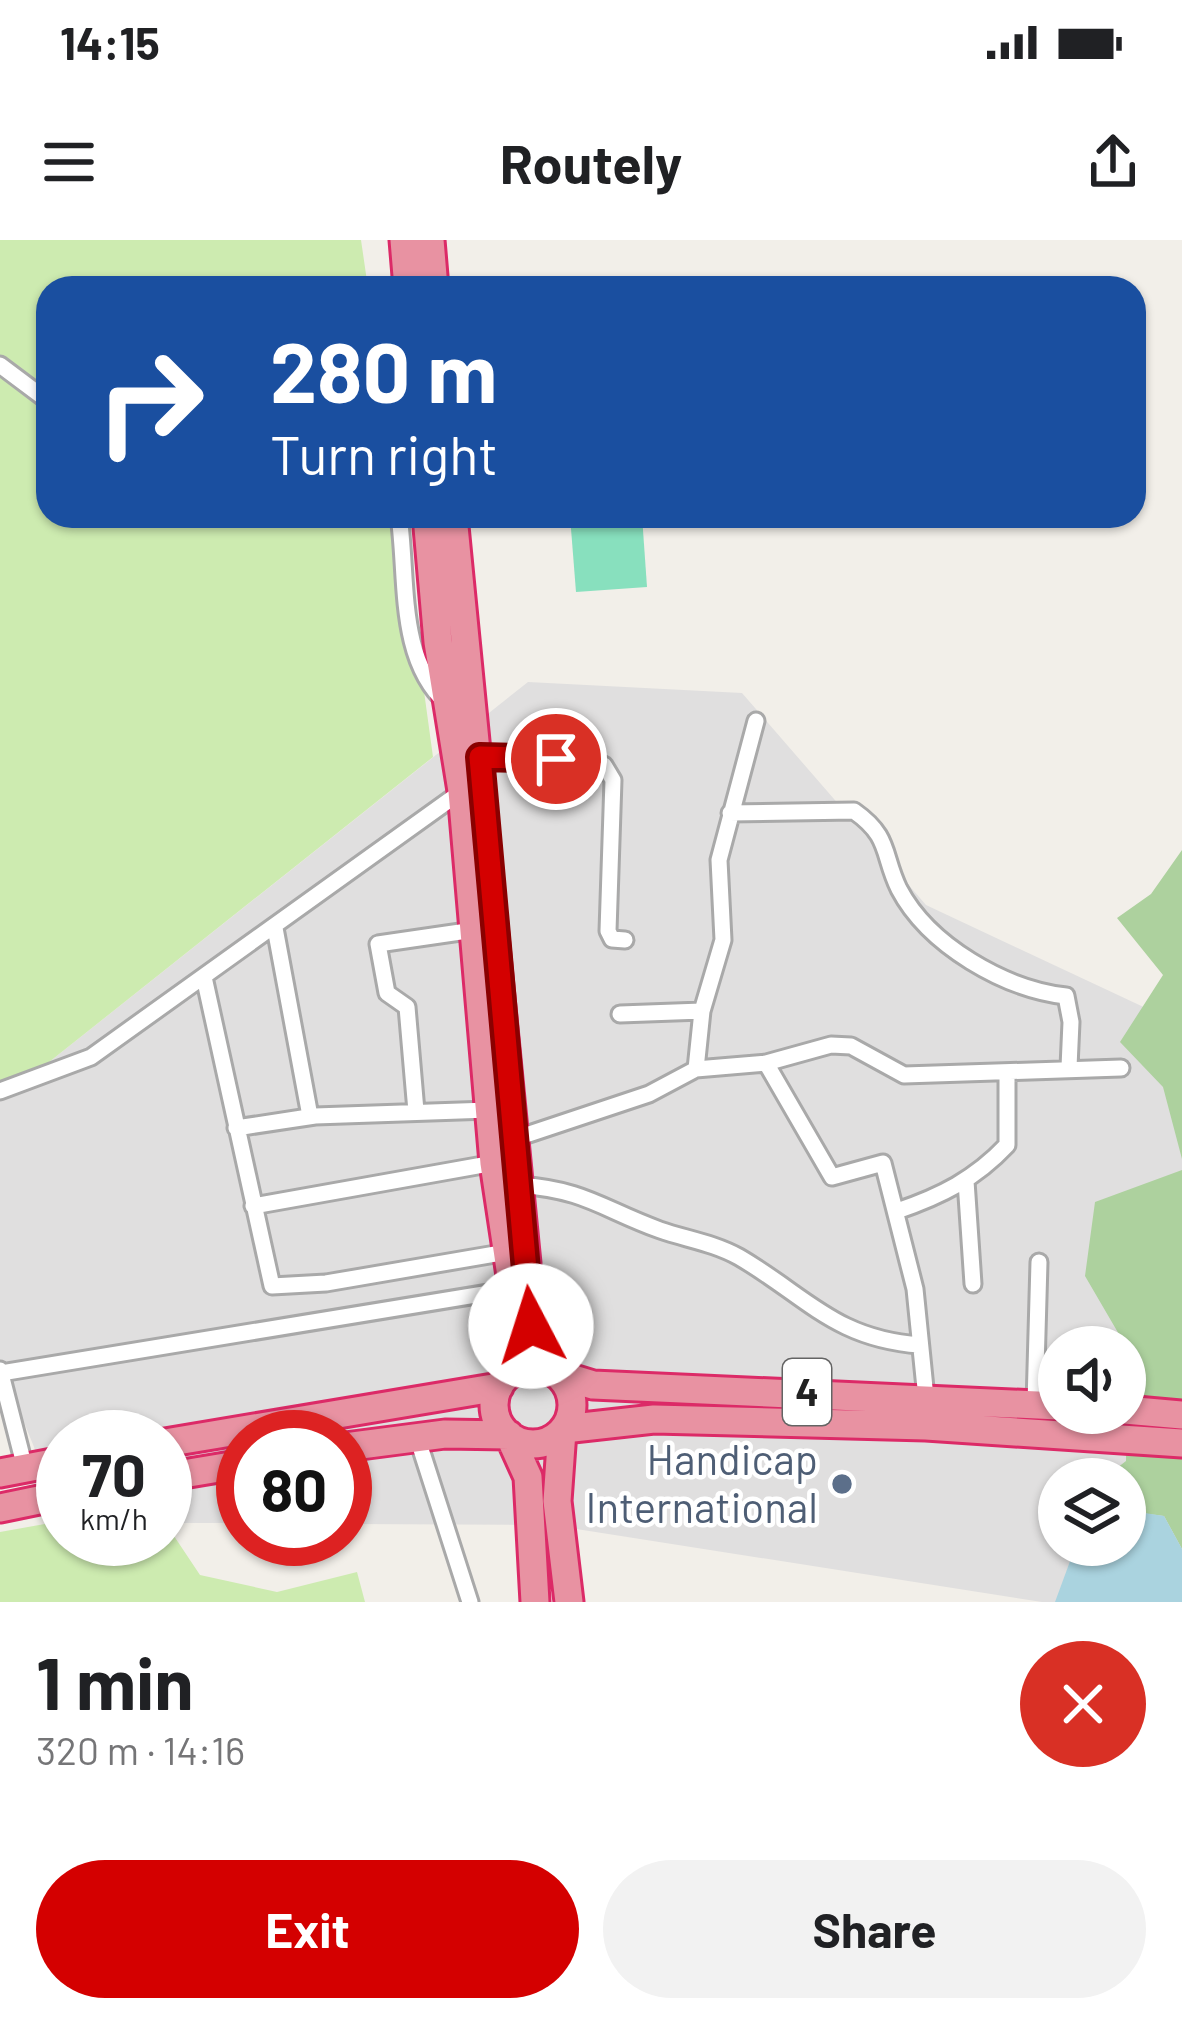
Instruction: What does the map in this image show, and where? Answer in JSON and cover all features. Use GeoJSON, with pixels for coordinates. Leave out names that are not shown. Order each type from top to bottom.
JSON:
{"type":"FeatureCollection","features":[{"type":"Feature","properties":{"kind":"highway"},"geometry":{"type":"LineString","coordinates":[[404,240],[407,276]]}},
{"type":"Feature","properties":{"kind":"highway"},"geometry":{"type":"LineString","coordinates":[[430,240],[433,276]]}},
{"type":"Feature","properties":{"kind":"highway"},"geometry":{"type":"LineString","coordinates":[[429,528],[461,705],[462,790],[489,1111],[513,1289],[517,1349],[503,1381],[496,1418],[528,1477],[535,1602]]}},
{"type":"Feature","properties":{"kind":"highway"},"geometry":{"type":"LineString","coordinates":[[450,639],[453,528]]}},
{"type":"Feature","properties":{"kind":"highway"},"geometry":{"type":"LineString","coordinates":[[461,705],[480,757],[531,1326],[572,1400],[563,1430],[557,1501],[569,1602]]}},
{"type":"Feature","properties":{"kind":"highway","name":"4"},"geometry":{"type":"LineString","coordinates":[[192,1438],[503,1381],[533,1366],[593,1384],[1038,1404]]}},
{"type":"Feature","properties":{"kind":"highway"},"geometry":{"type":"LineString","coordinates":[[869,1394],[873,1425]]}},
{"type":"Feature","properties":{"kind":"highway"},"geometry":{"type":"LineString","coordinates":[[1146,1411],[1182,1414]]}},
{"type":"Feature","properties":{"kind":"highway","name":"4"},"geometry":{"type":"LineString","coordinates":[[372,1443],[509,1435],[537,1444],[563,1430],[654,1419],[873,1425],[1182,1443]]}},
{"type":"Feature","properties":{"kind":"highway"},"geometry":{"type":"LineString","coordinates":[[0,1508],[36,1501]]}},
{"type":"Feature","properties":{"kind":"street"},"geometry":{"type":"LineString","coordinates":[[0,365],[36,392]]}},
{"type":"Feature","properties":{"kind":"street"},"geometry":{"type":"LineString","coordinates":[[400,528],[412,652],[428,687],[461,705]]}},
{"type":"Feature","properties":{"kind":"street"},"geometry":{"type":"LineString","coordinates":[[696,1069],[702,1011],[723,940],[719,860],[756,721]]}},
{"type":"Feature","properties":{"kind":"street"},"geometry":{"type":"LineString","coordinates":[[480,757],[593,760],[609,769],[614,779],[608,931],[612,939],[625,940]]}},
{"type":"Feature","properties":{"kind":"street"},"geometry":{"type":"LineString","coordinates":[[0,1091],[91,1057],[462,790]]}},
{"type":"Feature","properties":{"kind":"street"},"geometry":{"type":"LineString","coordinates":[[730,813],[854,811],[870,822],[887,845],[899,888],[926,922],[1005,983],[1066,996],[1071,1022],[1069,1067]]}},
{"type":"Feature","properties":{"kind":"street"},"geometry":{"type":"LineString","coordinates":[[274,928],[310,1116]]}},
{"type":"Feature","properties":{"kind":"street"},"geometry":{"type":"LineString","coordinates":[[416,1111],[407,1007],[387,993],[378,944],[474,930]]}},
{"type":"Feature","properties":{"kind":"street"},"geometry":{"type":"LineString","coordinates":[[204,977],[269,1279],[277,1289],[507,1252]]}},
{"type":"Feature","properties":{"kind":"street"},"geometry":{"type":"LineString","coordinates":[[620,1013],[702,1011]]}},
{"type":"Feature","properties":{"kind":"street"},"geometry":{"type":"LineString","coordinates":[[517,1138],[649,1094],[696,1069],[766,1063],[831,1045],[851,1046],[904,1075],[1121,1068]]}},
{"type":"Feature","properties":{"kind":"street"},"geometry":{"type":"LineString","coordinates":[[766,1063],[832,1178],[883,1162],[915,1289],[926,1398]]}},
{"type":"Feature","properties":{"kind":"street"},"geometry":{"type":"LineString","coordinates":[[897,1211],[966,1180],[1007,1145],[1007,1072]]}},
{"type":"Feature","properties":{"kind":"street"},"geometry":{"type":"LineString","coordinates":[[236,1128],[310,1116],[489,1111]]}},
{"type":"Feature","properties":{"kind":"street"},"geometry":{"type":"LineString","coordinates":[[253,1206],[494,1163]]}},
{"type":"Feature","properties":{"kind":"street"},"geometry":{"type":"LineString","coordinates":[[966,1180],[973,1284]]}},
{"type":"Feature","properties":{"kind":"street"},"geometry":{"type":"LineString","coordinates":[[519,1185],[578,1193],[653,1228],[716,1246],[813,1312],[886,1342],[920,1345]]}},
{"type":"Feature","properties":{"kind":"street"},"geometry":{"type":"LineString","coordinates":[[1039,1262],[1043,1326]]}},
{"type":"Feature","properties":{"kind":"street"},"geometry":{"type":"LineString","coordinates":[[12,1470],[0,1372],[513,1289]]}},
{"type":"Feature","properties":{"kind":"street"},"geometry":{"type":"LineString","coordinates":[[416,1437],[470,1602]]}},
{"type":"Feature","properties":{"kind":"shaded area"},"geometry":{"type":"Polygon","coordinates":[[[528,682],[742,693],[926,905],[1182,1025],[1182,1602],[1042,1602],[551,1525],[372,1524],[372,1410],[216,1410],[216,1523],[192,1523],[192,1410],[36,1410],[36,1454],[0,1363],[0,1101],[528,682]]]}},
{"type":"Feature","properties":{"kind":"green space"},"geometry":{"type":"Polygon","coordinates":[[[0,240],[361,240],[366,276],[36,276],[36,528],[402,528],[433,757],[0,1101],[0,240]]]}},
{"type":"Feature","properties":{"kind":"green space"},"geometry":{"type":"Polygon","coordinates":[[[571,528],[643,528],[647,587],[576,592],[571,528]]]}},
{"type":"Feature","properties":{"kind":"green space"},"geometry":{"type":"Polygon","coordinates":[[[1182,850],[1182,1159],[1163,1087],[1120,1042],[1163,975],[1117,918],[1151,894],[1182,850]]]}},
{"type":"Feature","properties":{"kind":"green space"},"geometry":{"type":"Polygon","coordinates":[[[1182,1170],[1182,1549],[1164,1516],[1146,1514],[1146,1458],[1126,1458],[1126,1434],[1146,1434],[1146,1326],[1114,1326],[1085,1276],[1095,1202],[1182,1170]]]}},
{"type":"Feature","properties":{"kind":"green space"},"geometry":{"type":"Polygon","coordinates":[[[36,1526],[36,1566],[192,1563],[200,1575],[277,1592],[357,1572],[365,1602],[0,1602],[0,1532],[36,1526]]]}},
{"type":"Feature","properties":{"kind":"water"},"geometry":{"type":"Polygon","coordinates":[[[1146,1513],[1164,1516],[1182,1549],[1182,1602],[1055,1602],[1068,1566],[1146,1566],[1146,1513]]]}},
{"type":"Feature","properties":{"kind":"place","name":"Handicap International"},"geometry":{"type":"Point","coordinates":[842,1484]}},
{"type":"Feature","properties":{"kind":"route"},"geometry":{"type":"LineString","coordinates":[[531,1326],[480,757],[556,759]]}}]}
